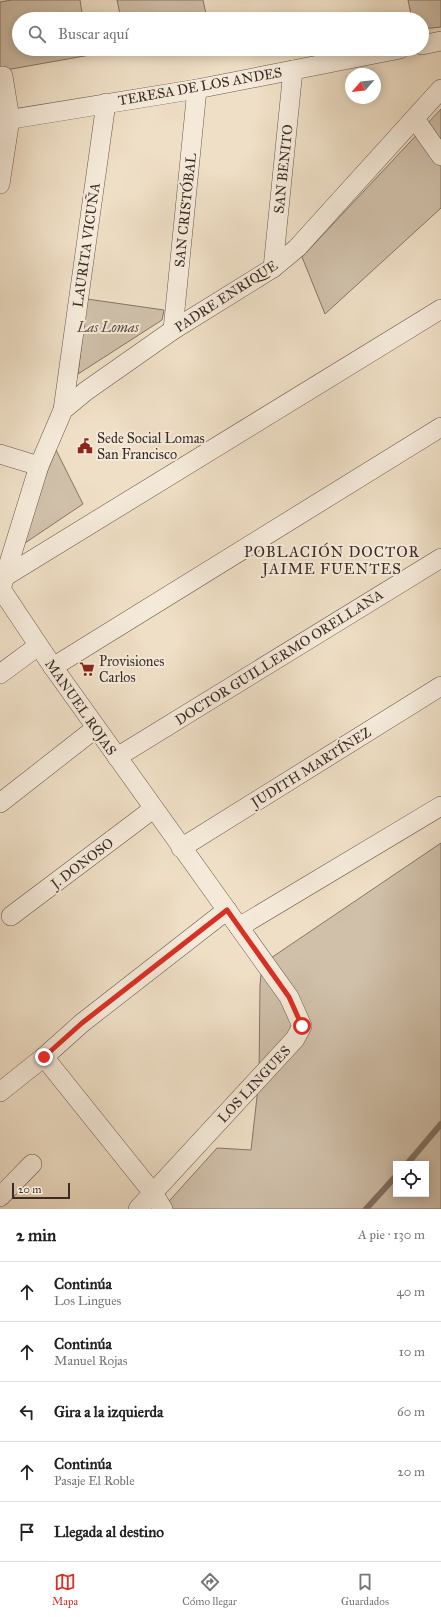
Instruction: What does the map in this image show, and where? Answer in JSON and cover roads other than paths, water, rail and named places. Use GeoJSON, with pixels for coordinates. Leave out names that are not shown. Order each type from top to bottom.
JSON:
{"type":"FeatureCollection","features":[{"type":"Feature","properties":{"kind":"street"},"geometry":{"type":"LineString","coordinates":[[429,44],[441,41]]}},
{"type":"Feature","properties":{"kind":"street","name":"TERESA DE LOS ANDES"},"geometry":{"type":"LineString","coordinates":[[5,120],[197,89],[364,56]]}},
{"type":"Feature","properties":{"kind":"street","name":"SAN BENITO"},"geometry":{"type":"LineString","coordinates":[[273,268],[293,70]]}},
{"type":"Feature","properties":{"kind":"street"},"geometry":{"type":"LineString","coordinates":[[0,184],[5,120],[3,76]]}},
{"type":"Feature","properties":{"kind":"street","name":"SAN CRISTÓBAL"},"geometry":{"type":"LineString","coordinates":[[173,330],[197,89]]}},
{"type":"Feature","properties":{"kind":"street","name":"PADRE ENRIQUE"},"geometry":{"type":"LineString","coordinates":[[39,466],[63,410],[86,390],[173,330],[273,268],[297,248],[441,89]]}},
{"type":"Feature","properties":{"kind":"street","name":"LAURITA VICUÑA"},"geometry":{"type":"LineString","coordinates":[[63,410],[106,103]]}},
{"type":"Feature","properties":{"kind":"street"},"geometry":{"type":"LineString","coordinates":[[415,119],[441,156]]}},
{"type":"Feature","properties":{"kind":"street"},"geometry":{"type":"LineString","coordinates":[[2,585],[441,309]]}},
{"type":"Feature","properties":{"kind":"street"},"geometry":{"type":"LineString","coordinates":[[53,667],[441,427]]}},
{"type":"Feature","properties":{"kind":"street"},"geometry":{"type":"LineString","coordinates":[[0,454],[39,466],[2,585]]}},
{"type":"Feature","properties":{"kind":"street","name":"DOCTOR GUILLERMO ORELLANA"},"geometry":{"type":"LineString","coordinates":[[117,757],[441,558]]}},
{"type":"Feature","properties":{"kind":"street","name":"MANUEL ROJAS"},"geometry":{"type":"LineString","coordinates":[[2,585],[38,646],[153,809],[239,927]]}},
{"type":"Feature","properties":{"kind":"street"},"geometry":{"type":"LineString","coordinates":[[0,674],[38,646]]}},
{"type":"Feature","properties":{"kind":"street","name":"JUDITH MARTÍNEZ"},"geometry":{"type":"LineString","coordinates":[[181,848],[441,686]]}},
{"type":"Feature","properties":{"kind":"street"},"geometry":{"type":"LineString","coordinates":[[0,803],[96,728]]}},
{"type":"Feature","properties":{"kind":"street"},"geometry":{"type":"LineString","coordinates":[[239,927],[441,806]]}},
{"type":"Feature","properties":{"kind":"street","name":"J. DONOSO"},"geometry":{"type":"LineString","coordinates":[[11,916],[153,809]]}},
{"type":"Feature","properties":{"kind":"street"},"geometry":{"type":"LineString","coordinates":[[0,1092],[44,1057],[82,1023],[227,910]]}},
{"type":"Feature","properties":{"kind":"street","name":"LOS LINGUES"},"geometry":{"type":"LineString","coordinates":[[138,1209],[295,1039],[302,1026],[289,997],[239,927]]}},
{"type":"Feature","properties":{"kind":"street"},"geometry":{"type":"LineString","coordinates":[[44,1057],[153,1193],[163,1209]]}},
{"type":"Feature","properties":{"kind":"street"},"geometry":{"type":"LineString","coordinates":[[0,1197],[32,1164]]}},
{"type":"Feature","properties":{"kind":"waterway"},"geometry":{"type":"LineString","coordinates":[[410,1161],[441,1124]]}},
{"type":"Feature","properties":{"kind":"waterway"},"geometry":{"type":"LineString","coordinates":[[366,1209],[393,1179]]}},
{"type":"Feature","properties":{"kind":"place","name":"Sede Social Lomas San Francisco"},"geometry":{"type":"Point","coordinates":[85,446]}},
{"type":"Feature","properties":{"kind":"place","name":"Provisiones Carlos"},"geometry":{"type":"Point","coordinates":[87,669]}},
{"type":"Feature","properties":{"kind":"district","name":"POBLACIÓN DOCTOR JAIME FUENTES"},"geometry":{"type":"Point","coordinates":[332,560]}},
{"type":"Feature","properties":{"kind":"park label","name":"Las Lomas"},"geometry":{"type":"Point","coordinates":[108,327]}}]}
